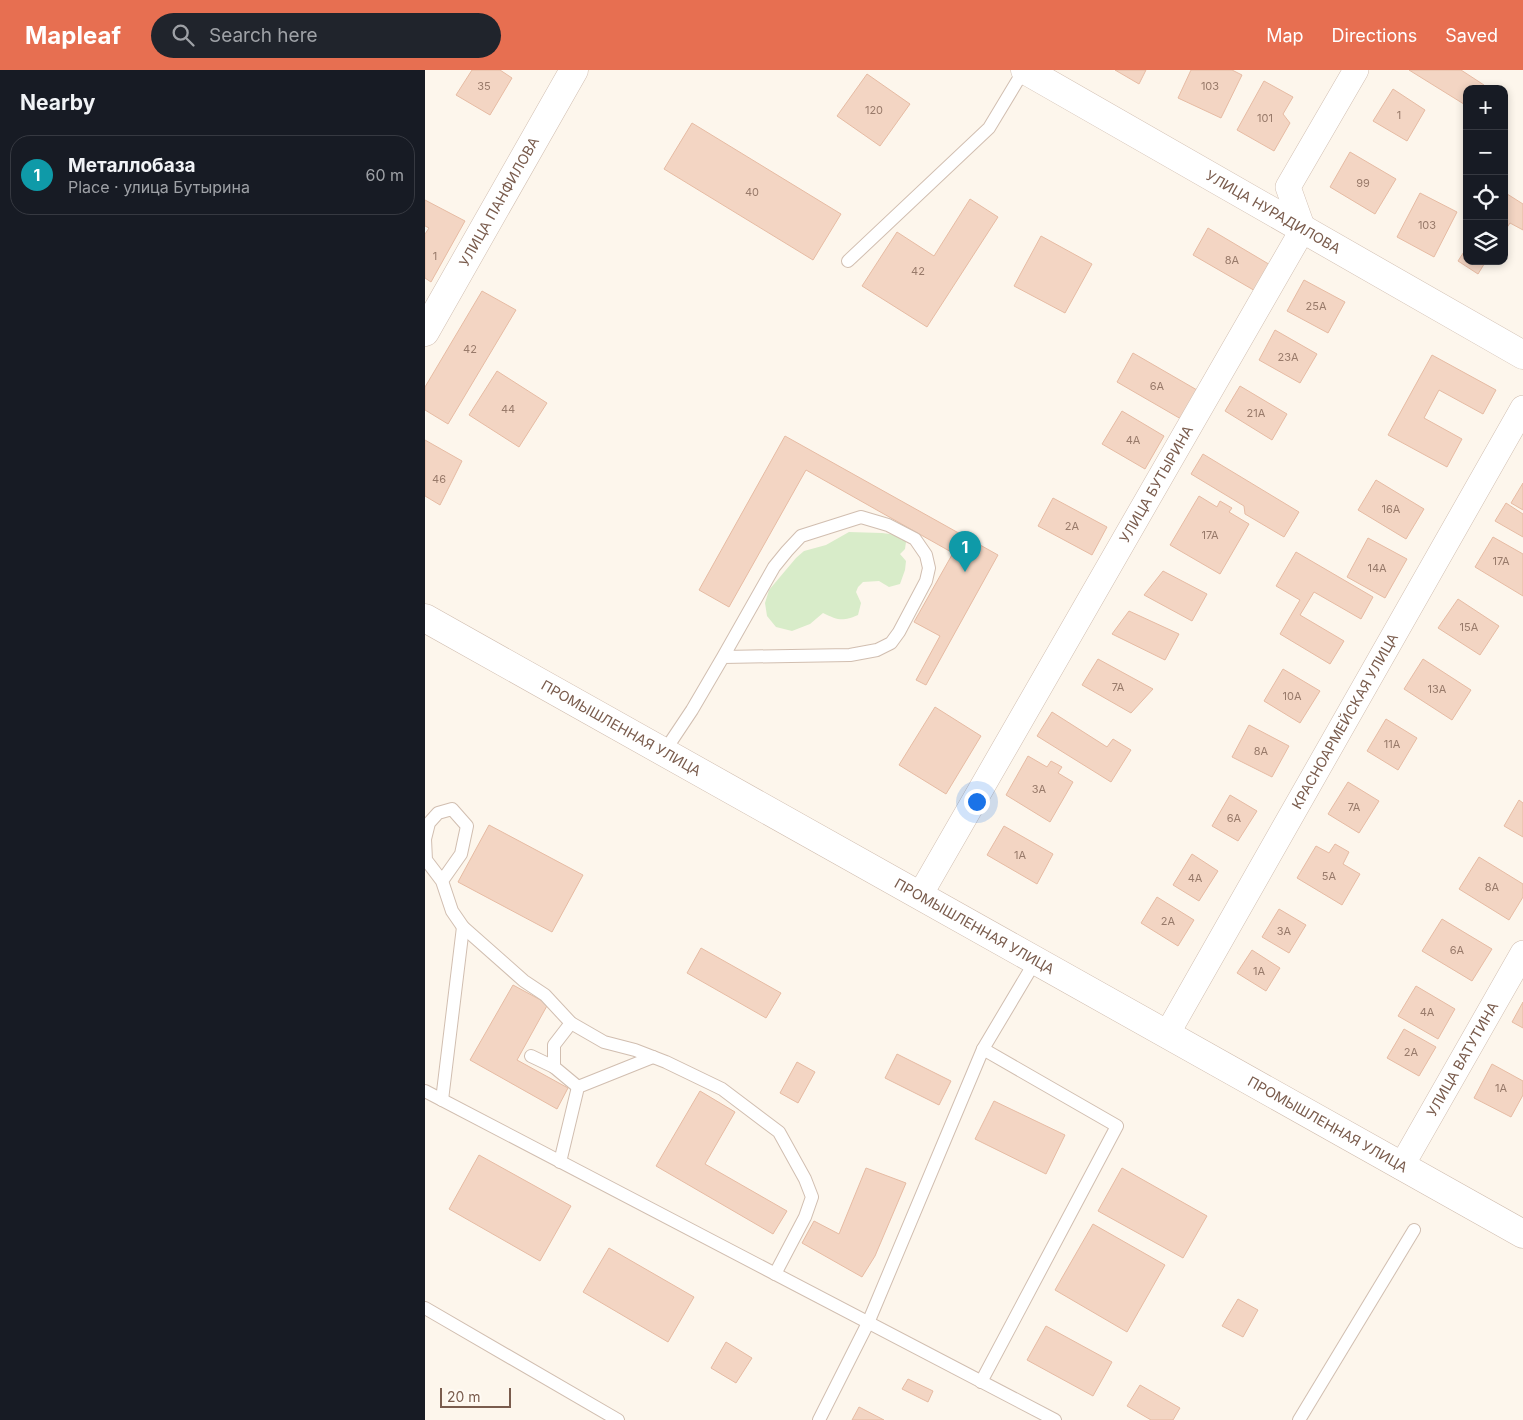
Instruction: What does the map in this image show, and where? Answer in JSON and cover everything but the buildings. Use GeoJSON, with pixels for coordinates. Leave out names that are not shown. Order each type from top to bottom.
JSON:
{"type":"FeatureCollection","features":[{"type":"Feature","properties":{"kind":"street","name":"УЛИЦА ПАНФИЛОВА"},"geometry":{"type":"LineString","coordinates":[[429,317],[574,70]]}},
{"type":"Feature","properties":{"kind":"street"},"geometry":{"type":"LineString","coordinates":[[1303,229],[1288,187],[1356,70]]}},
{"type":"Feature","properties":{"kind":"street","name":"УЛИЦА НУРАДИЛОВА"},"geometry":{"type":"LineString","coordinates":[[1035,73],[1523,355]]}},
{"type":"Feature","properties":{"kind":"street","name":"УЛИЦА БУТЫРИНА"},"geometry":{"type":"LineString","coordinates":[[921,895],[1303,229]]}},
{"type":"Feature","properties":{"kind":"street","name":"КРАСНОАРМЕЙСКАЯ УЛИЦА"},"geometry":{"type":"LineString","coordinates":[[1167,1034],[1523,408]]}},
{"type":"Feature","properties":{"kind":"street","name":"ПРОМЫШЛЕННАЯ УЛИЦА"},"geometry":{"type":"LineString","coordinates":[[425,618],[1523,1234]]}},
{"type":"Feature","properties":{"kind":"street","name":"УЛИЦА ВАТУТИНА"},"geometry":{"type":"LineString","coordinates":[[1401,1167],[1523,953]]}},
{"type":"Feature","properties":{"kind":"lane"},"geometry":{"type":"LineString","coordinates":[[848,261],[989,128],[1035,73]]}},
{"type":"Feature","properties":{"kind":"lane"},"geometry":{"type":"LineString","coordinates":[[664,752],[693,710],[723,657],[774,567],[801,536],[861,517],[888,525],[915,539],[926,556],[929,568],[926,581],[899,632],[891,642],[877,650],[850,655],[723,657]]}},
{"type":"Feature","properties":{"kind":"lane"},"geometry":{"type":"LineString","coordinates":[[442,881],[461,854],[467,826],[452,809],[438,813],[429,823],[425,839],[426,860],[442,881],[452,911],[463,927],[524,981],[545,995],[571,1023],[604,1042],[653,1057],[722,1089],[779,1132],[805,1179],[812,1197],[805,1218],[775,1274]]}},
{"type":"Feature","properties":{"kind":"lane"},"geometry":{"type":"LineString","coordinates":[[442,1100],[463,927]]}},
{"type":"Feature","properties":{"kind":"lane"},"geometry":{"type":"LineString","coordinates":[[819,1420],[868,1322],[983,1049],[1037,960]]}},
{"type":"Feature","properties":{"kind":"lane"},"geometry":{"type":"LineString","coordinates":[[554,1067],[554,1046],[571,1023]]}},
{"type":"Feature","properties":{"kind":"lane"},"geometry":{"type":"LineString","coordinates":[[981,1382],[1117,1126],[983,1049]]}},
{"type":"Feature","properties":{"kind":"lane"},"geometry":{"type":"LineString","coordinates":[[531,1056],[554,1067],[578,1087]]}},
{"type":"Feature","properties":{"kind":"lane"},"geometry":{"type":"LineString","coordinates":[[578,1087],[653,1057]]}},
{"type":"Feature","properties":{"kind":"lane"},"geometry":{"type":"LineString","coordinates":[[560,1162],[578,1087]]}},
{"type":"Feature","properties":{"kind":"lane"},"geometry":{"type":"LineString","coordinates":[[425,1091],[1055,1420]]}},
{"type":"Feature","properties":{"kind":"lane"},"geometry":{"type":"LineString","coordinates":[[1299,1420],[1414,1230]]}},
{"type":"Feature","properties":{"kind":"lane"},"geometry":{"type":"LineString","coordinates":[[425,1308],[618,1420]]}},
{"type":"Feature","properties":{"kind":"green space"},"geometry":{"type":"Polygon","coordinates":[[[849,532],[897,535],[906,542],[905,549],[900,554],[906,561],[900,584],[889,587],[879,581],[863,582],[856,592],[861,603],[858,615],[848,619],[840,619],[823,613],[810,624],[792,631],[776,627],[767,616],[765,603],[769,590],[804,551],[826,545],[849,532]]]}},
{"type":"Feature","properties":{"kind":"place","name":"Металлобаза"},"geometry":{"type":"Point","coordinates":[965,572]}}]}
